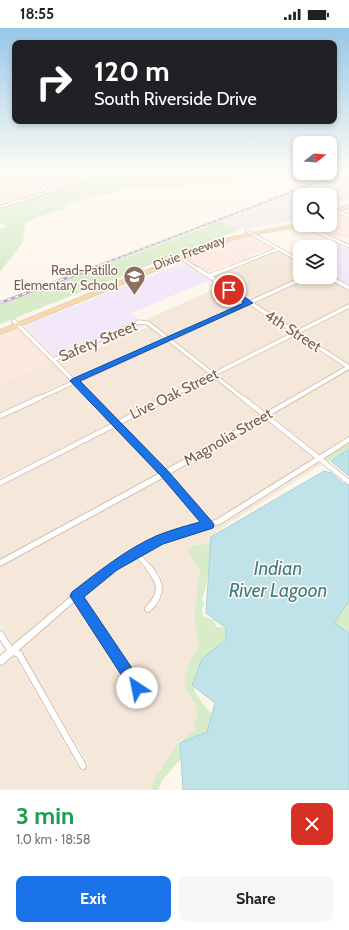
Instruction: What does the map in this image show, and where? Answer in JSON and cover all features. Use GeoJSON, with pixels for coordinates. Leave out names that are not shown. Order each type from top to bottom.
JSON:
{"type":"FeatureCollection","features":[{"type":"Feature","properties":{"kind":"main road"},"geometry":{"type":"LineString","coordinates":[[337,210],[349,206]]}},
{"type":"Feature","properties":{"kind":"main road","name":"Dixie Freeway"},"geometry":{"type":"LineString","coordinates":[[16,323],[226,240],[249,232],[293,225]]}},
{"type":"Feature","properties":{"kind":"main road"},"geometry":{"type":"LineString","coordinates":[[0,327],[16,323]]}},
{"type":"Feature","properties":{"kind":"main road"},"geometry":{"type":"LineString","coordinates":[[0,332],[16,323]]}},
{"type":"Feature","properties":{"kind":"street"},"geometry":{"type":"LineString","coordinates":[[337,212],[349,216]]}},
{"type":"Feature","properties":{"kind":"street"},"geometry":{"type":"LineString","coordinates":[[249,232],[293,257]]}},
{"type":"Feature","properties":{"kind":"street"},"geometry":{"type":"LineString","coordinates":[[318,232],[349,246]]}},
{"type":"Feature","properties":{"kind":"street"},"geometry":{"type":"LineString","coordinates":[[209,276],[278,249]]}},
{"type":"Feature","properties":{"kind":"street","name":"4th Street"},"geometry":{"type":"LineString","coordinates":[[180,257],[349,367]]}},
{"type":"Feature","properties":{"kind":"street"},"geometry":{"type":"LineString","coordinates":[[337,281],[349,288]]}},
{"type":"Feature","properties":{"kind":"street"},"geometry":{"type":"LineString","coordinates":[[0,416],[293,283]]}},
{"type":"Feature","properties":{"kind":"street","name":"Live Oak Street"},"geometry":{"type":"LineString","coordinates":[[0,483],[349,306]]}},
{"type":"Feature","properties":{"kind":"street","name":"Safety Street"},"geometry":{"type":"LineString","coordinates":[[53,360],[143,322],[148,323],[169,339]]}},
{"type":"Feature","properties":{"kind":"street"},"geometry":{"type":"LineString","coordinates":[[16,323],[116,423],[209,524]]}},
{"type":"Feature","properties":{"kind":"street"},"geometry":{"type":"LineString","coordinates":[[169,339],[349,482]]}},
{"type":"Feature","properties":{"kind":"street","name":"Magnolia Street"},"geometry":{"type":"LineString","coordinates":[[0,563],[164,474],[349,367]]}},
{"type":"Feature","properties":{"kind":"street"},"geometry":{"type":"LineString","coordinates":[[0,661],[76,596],[113,567],[159,540],[174,534],[218,522],[349,439]]}},
{"type":"Feature","properties":{"kind":"street"},"geometry":{"type":"LineString","coordinates":[[136,553],[157,577],[160,585],[160,594],[155,603],[148,609]]}},
{"type":"Feature","properties":{"kind":"street"},"geometry":{"type":"LineString","coordinates":[[76,596],[146,701]]}},
{"type":"Feature","properties":{"kind":"street"},"geometry":{"type":"LineString","coordinates":[[0,634],[12,651],[19,654],[83,766]]}},
{"type":"Feature","properties":{"kind":"shaded area"},"geometry":{"type":"Polygon","coordinates":[[[259,206],[293,206],[293,219],[238,230],[220,220],[259,206]]]}},
{"type":"Feature","properties":{"kind":"shaded area"},"geometry":{"type":"Polygon","coordinates":[[[337,212],[349,217],[349,237],[333,236],[325,232],[337,232],[337,212]]]}},
{"type":"Feature","properties":{"kind":"shaded area"},"geometry":{"type":"Polygon","coordinates":[[[250,235],[275,249],[264,250],[248,256],[252,258],[232,266],[228,264],[206,273],[185,259],[229,240],[250,235]]]}},
{"type":"Feature","properties":{"kind":"shaded area"},"geometry":{"type":"Polygon","coordinates":[[[337,243],[349,247],[349,285],[337,279],[337,243]]]}},
{"type":"Feature","properties":{"kind":"shaded area"},"geometry":{"type":"Polygon","coordinates":[[[277,250],[293,258],[293,282],[250,301],[211,277],[277,250]]]}},
{"type":"Feature","properties":{"kind":"shaded area","name":"Read-Patillo Elementary School"},"geometry":{"type":"Polygon","coordinates":[[[183,263],[210,280],[131,313],[146,326],[61,363],[24,326],[183,263]]]}},
{"type":"Feature","properties":{"kind":"shaded area"},"geometry":{"type":"Polygon","coordinates":[[[337,283],[349,290],[349,304],[296,331],[252,303],[294,284],[337,283]]]}},
{"type":"Feature","properties":{"kind":"shaded area"},"geometry":{"type":"Polygon","coordinates":[[[221,286],[246,303],[169,337],[150,322],[143,321],[221,286]]]}},
{"type":"Feature","properties":{"kind":"shaded area"},"geometry":{"type":"Polygon","coordinates":[[[249,304],[292,333],[215,372],[172,339],[249,304]]]}},
{"type":"Feature","properties":{"kind":"shaded area"},"geometry":{"type":"Polygon","coordinates":[[[349,307],[349,365],[299,333],[349,307]]]}},
{"type":"Feature","properties":{"kind":"shaded area"},"geometry":{"type":"Polygon","coordinates":[[[146,324],[165,338],[76,378],[61,364],[147,327],[146,324]]]}},
{"type":"Feature","properties":{"kind":"shaded area"},"geometry":{"type":"Polygon","coordinates":[[[17,327],[52,362],[0,384],[0,334],[17,327]]]}},
{"type":"Feature","properties":{"kind":"shaded area"},"geometry":{"type":"Polygon","coordinates":[[[295,335],[346,367],[265,413],[217,375],[295,335]]]}},
{"type":"Feature","properties":{"kind":"shaded area"},"geometry":{"type":"Polygon","coordinates":[[[168,340],[211,374],[116,421],[78,381],[168,340]]]}},
{"type":"Feature","properties":{"kind":"shaded area"},"geometry":{"type":"Polygon","coordinates":[[[52,362],[71,380],[0,414],[0,384],[52,362]]]}},
{"type":"Feature","properties":{"kind":"shaded area"},"geometry":{"type":"Polygon","coordinates":[[[349,369],[349,436],[318,455],[269,416],[349,369]]]}},
{"type":"Feature","properties":{"kind":"shaded area"},"geometry":{"type":"Polygon","coordinates":[[[214,377],[261,415],[165,471],[119,423],[214,377]]]}},
{"type":"Feature","properties":{"kind":"shaded area"},"geometry":{"type":"Polygon","coordinates":[[[74,383],[112,423],[0,481],[0,418],[74,383]]]}},
{"type":"Feature","properties":{"kind":"shaded area"},"geometry":{"type":"Polygon","coordinates":[[[265,418],[314,458],[225,515],[210,522],[168,474],[265,418]]]}},
{"type":"Feature","properties":{"kind":"shaded area"},"geometry":{"type":"Polygon","coordinates":[[[114,426],[161,473],[0,560],[0,485],[114,426]]]}},
{"type":"Feature","properties":{"kind":"shaded area"},"geometry":{"type":"Polygon","coordinates":[[[318,461],[322,464],[217,531],[209,543],[193,545],[191,556],[200,570],[195,608],[195,628],[200,643],[189,664],[187,690],[193,698],[198,714],[196,729],[181,740],[160,770],[150,790],[0,790],[0,665],[11,655],[15,657],[81,772],[89,766],[22,652],[18,649],[75,601],[145,706],[152,702],[80,596],[115,569],[135,557],[154,579],[156,586],[156,594],[152,602],[143,609],[148,613],[159,604],[163,595],[163,585],[160,575],[140,553],[174,537],[220,524],[318,461]]]}},
{"type":"Feature","properties":{"kind":"shaded area"},"geometry":{"type":"Polygon","coordinates":[[[164,477],[204,523],[157,538],[111,565],[71,595],[13,646],[0,625],[0,566],[164,477]]]}},
{"type":"Feature","properties":{"kind":"green space"},"geometry":{"type":"Polygon","coordinates":[[[5,206],[66,206],[67,208],[35,218],[25,223],[23,242],[0,272],[0,229],[6,227],[0,222],[0,207],[5,206]]]}},
{"type":"Feature","properties":{"kind":"green space"},"geometry":{"type":"Polygon","coordinates":[[[221,221],[238,230],[0,324],[0,305],[221,221]]]}},
{"type":"Feature","properties":{"kind":"green space"},"geometry":{"type":"Polygon","coordinates":[[[349,441],[349,449],[327,462],[325,457],[349,441]]]}},
{"type":"Feature","properties":{"kind":"green space"},"geometry":{"type":"Polygon","coordinates":[[[220,530],[225,531],[211,554],[206,587],[202,599],[204,604],[202,608],[203,616],[214,620],[216,627],[227,628],[228,636],[211,651],[200,664],[193,683],[198,697],[213,715],[208,731],[201,735],[163,779],[158,790],[150,790],[156,777],[176,746],[196,729],[193,721],[197,718],[197,710],[187,690],[186,678],[191,660],[200,643],[195,628],[195,608],[200,571],[188,552],[191,547],[209,543],[220,530]]]}},
{"type":"Feature","properties":{"kind":"green space"},"geometry":{"type":"Polygon","coordinates":[[[349,595],[349,635],[333,624],[349,595]]]}},
{"type":"Feature","properties":{"kind":"water"},"geometry":{"type":"Polygon","coordinates":[[[349,449],[349,476],[331,461],[349,449]]]}},
{"type":"Feature","properties":{"kind":"water","name":"Indian River Lagoon"},"geometry":{"type":"Polygon","coordinates":[[[324,471],[331,473],[344,484],[349,482],[349,601],[334,623],[349,633],[349,790],[183,790],[180,743],[207,732],[215,703],[192,685],[202,659],[226,639],[226,628],[206,613],[211,537],[324,471]]]}},
{"type":"Feature","properties":{"kind":"railway"},"geometry":{"type":"LineString","coordinates":[[87,270],[256,206]]}},
{"type":"Feature","properties":{"kind":"railway"},"geometry":{"type":"LineString","coordinates":[[0,303],[90,269]]}},
{"type":"Feature","properties":{"kind":"place","name":"Read-Patillo Elementary School"},"geometry":{"type":"Point","coordinates":[134,296]}},
{"type":"Feature","properties":{"kind":"route"},"geometry":{"type":"LineString","coordinates":[[137,688],[76,596],[113,567],[159,540],[209,524],[164,474],[75,381],[249,303],[229,290]]}}]}
